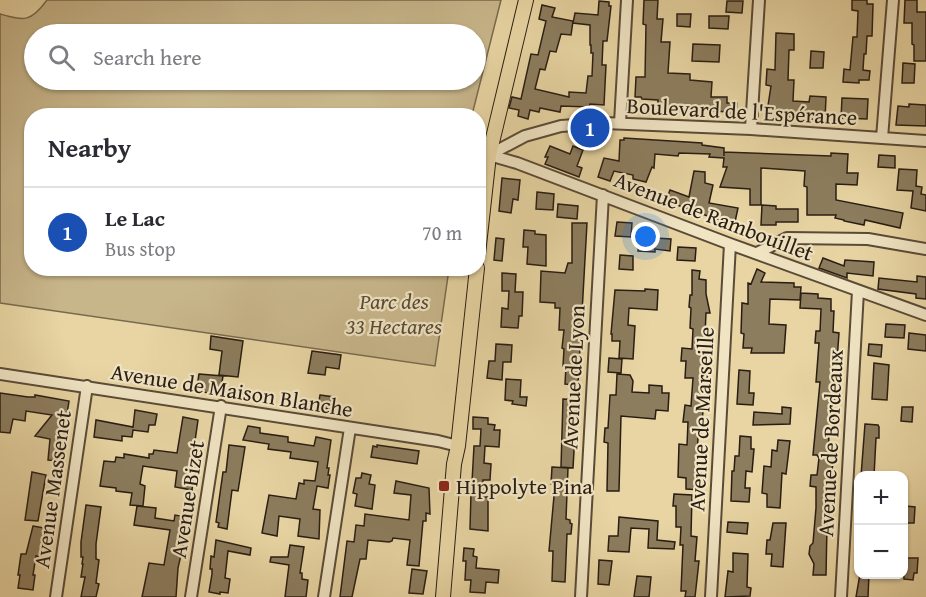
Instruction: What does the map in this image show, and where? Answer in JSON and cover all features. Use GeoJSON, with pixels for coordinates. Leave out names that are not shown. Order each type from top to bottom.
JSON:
{"type":"FeatureCollection","features":[{"type":"Feature","properties":{"kind":"main road"},"geometry":{"type":"LineString","coordinates":[[486,182],[489,155],[526,0]]}},
{"type":"Feature","properties":{"kind":"main road"},"geometry":{"type":"LineString","coordinates":[[443,597],[454,464],[458,446],[476,276]]}},
{"type":"Feature","properties":{"kind":"street"},"geometry":{"type":"LineString","coordinates":[[620,123],[627,0]]}},
{"type":"Feature","properties":{"kind":"street"},"geometry":{"type":"LineString","coordinates":[[751,129],[759,0]]}},
{"type":"Feature","properties":{"kind":"street"},"geometry":{"type":"LineString","coordinates":[[882,138],[893,0]]}},
{"type":"Feature","properties":{"kind":"street","name":"Boulevard de l'Espérance"},"geometry":{"type":"LineString","coordinates":[[489,155],[525,136],[561,126],[582,124],[620,123],[751,129],[926,141]]}},
{"type":"Feature","properties":{"kind":"street","name":"Avenue de Rambouillet"},"geometry":{"type":"LineString","coordinates":[[489,155],[517,162],[730,244],[926,315]]}},
{"type":"Feature","properties":{"kind":"street","name":"Avenue de Lyon"},"geometry":{"type":"LineString","coordinates":[[581,597],[603,195]]}},
{"type":"Feature","properties":{"kind":"street"},"geometry":{"type":"LineString","coordinates":[[757,253],[788,238],[868,239],[926,249]]}},
{"type":"Feature","properties":{"kind":"street","name":"Avenue de Marseille"},"geometry":{"type":"LineString","coordinates":[[711,597],[730,244]]}},
{"type":"Feature","properties":{"kind":"street","name":"Avenue de Bordeaux"},"geometry":{"type":"LineString","coordinates":[[842,597],[858,291]]}},
{"type":"Feature","properties":{"kind":"street","name":"Avenue de Maison Blanche"},"geometry":{"type":"LineString","coordinates":[[0,374],[220,406],[458,446]]}},
{"type":"Feature","properties":{"kind":"street","name":"Avenue Massenet"},"geometry":{"type":"LineString","coordinates":[[56,597],[87,386]]}},
{"type":"Feature","properties":{"kind":"street","name":"Avenue Bizet"},"geometry":{"type":"LineString","coordinates":[[191,597],[220,406]]}},
{"type":"Feature","properties":{"kind":"street"},"geometry":{"type":"LineString","coordinates":[[324,597],[350,428]]}},
{"type":"Feature","properties":{"kind":"green space","name":"Parc des 33 Hectares"},"geometry":{"type":"Polygon","coordinates":[[[47,0],[501,0],[486,59],[486,24],[24,24],[24,90],[478,90],[474,108],[24,108],[24,276],[448,276],[435,366],[0,303],[0,14],[27,18],[47,0]]]}},
{"type":"Feature","properties":{"kind":"building"},"geometry":{"type":"Polygon","coordinates":[[[644,0],[658,0],[657,19],[663,19],[661,42],[670,42],[668,73],[690,74],[690,80],[712,82],[711,97],[727,97],[727,103],[737,103],[736,115],[704,110],[704,113],[658,111],[658,100],[635,97],[636,77],[645,77],[644,0]]]}},
{"type":"Feature","properties":{"kind":"building"},"geometry":{"type":"Polygon","coordinates":[[[852,0],[867,0],[867,4],[873,4],[872,36],[867,36],[863,70],[870,71],[869,80],[859,80],[859,83],[843,82],[844,69],[850,70],[853,37],[857,37],[858,11],[852,10],[852,0]]]}},
{"type":"Feature","properties":{"kind":"building"},"geometry":{"type":"Polygon","coordinates":[[[905,0],[917,0],[917,12],[926,12],[926,61],[914,61],[912,23],[904,23],[905,0]]]}},
{"type":"Feature","properties":{"kind":"building"},"geometry":{"type":"Polygon","coordinates":[[[599,1],[609,2],[611,6],[607,41],[603,41],[602,65],[606,65],[604,105],[561,106],[560,112],[540,108],[539,112],[530,110],[528,119],[518,116],[519,110],[509,108],[512,97],[521,99],[531,54],[538,55],[546,21],[539,19],[542,5],[555,8],[552,17],[573,21],[571,35],[561,34],[556,52],[550,51],[545,70],[540,69],[535,89],[569,97],[569,92],[586,93],[588,76],[592,76],[593,53],[591,53],[590,45],[590,25],[573,23],[575,13],[598,15],[599,1]]]}},
{"type":"Feature","properties":{"kind":"building"},"geometry":{"type":"Polygon","coordinates":[[[727,1],[743,1],[742,13],[726,12],[727,1]]]}},
{"type":"Feature","properties":{"kind":"building"},"geometry":{"type":"Polygon","coordinates":[[[677,14],[691,14],[690,27],[677,26],[677,14]]]}},
{"type":"Feature","properties":{"kind":"building"},"geometry":{"type":"Polygon","coordinates":[[[709,16],[729,16],[728,29],[709,28],[709,16]]]}},
{"type":"Feature","properties":{"kind":"building"},"geometry":{"type":"Polygon","coordinates":[[[776,33],[794,34],[794,50],[789,50],[788,80],[794,80],[793,101],[809,102],[810,96],[826,97],[825,120],[792,119],[792,117],[775,116],[775,113],[767,112],[771,86],[766,85],[767,69],[775,70],[776,33]]]}},
{"type":"Feature","properties":{"kind":"building"},"geometry":{"type":"Polygon","coordinates":[[[693,44],[720,45],[719,62],[692,61],[693,44]]]}},
{"type":"Feature","properties":{"kind":"building"},"geometry":{"type":"Polygon","coordinates":[[[811,51],[824,52],[823,68],[810,68],[811,51]]]}},
{"type":"Feature","properties":{"kind":"building"},"geometry":{"type":"Polygon","coordinates":[[[903,63],[915,64],[914,83],[902,83],[903,63]]]}},
{"type":"Feature","properties":{"kind":"building"},"geometry":{"type":"Polygon","coordinates":[[[842,98],[868,99],[867,119],[841,118],[842,98]]]}},
{"type":"Feature","properties":{"kind":"building"},"geometry":{"type":"Polygon","coordinates":[[[909,104],[926,105],[926,126],[896,125],[898,106],[909,107],[909,104]]]}},
{"type":"Feature","properties":{"kind":"building"},"geometry":{"type":"Polygon","coordinates":[[[624,138],[702,143],[702,145],[724,148],[724,152],[831,156],[831,153],[848,154],[847,173],[858,173],[857,185],[836,184],[836,200],[903,213],[900,228],[865,220],[864,225],[844,221],[835,218],[836,215],[807,215],[805,171],[761,168],[761,205],[750,205],[750,189],[720,187],[727,167],[723,167],[724,158],[709,157],[710,154],[679,153],[678,156],[655,154],[654,168],[652,167],[646,182],[633,179],[633,175],[614,171],[610,181],[598,177],[604,158],[619,161],[620,140],[624,138]]]}},
{"type":"Feature","properties":{"kind":"building"},"geometry":{"type":"Polygon","coordinates":[[[550,146],[570,154],[573,146],[583,150],[577,166],[582,168],[579,177],[545,164],[548,157],[545,157],[550,146]]]}},
{"type":"Feature","properties":{"kind":"building"},"geometry":{"type":"Polygon","coordinates":[[[879,155],[895,156],[895,168],[878,167],[879,155]]]}},
{"type":"Feature","properties":{"kind":"building"},"geometry":{"type":"Polygon","coordinates":[[[899,169],[917,170],[916,186],[922,187],[921,194],[926,195],[926,211],[911,208],[913,191],[897,190],[899,169]]]}},
{"type":"Feature","properties":{"kind":"building"},"geometry":{"type":"Polygon","coordinates":[[[694,171],[705,172],[705,183],[713,185],[709,203],[738,208],[735,222],[716,219],[666,201],[670,190],[689,197],[694,171]]]}},
{"type":"Feature","properties":{"kind":"building"},"geometry":{"type":"Polygon","coordinates":[[[502,178],[520,180],[518,200],[513,199],[511,213],[499,211],[502,178]]]}},
{"type":"Feature","properties":{"kind":"building"},"geometry":{"type":"Polygon","coordinates":[[[537,192],[554,194],[553,210],[536,209],[537,192]]]}},
{"type":"Feature","properties":{"kind":"building"},"geometry":{"type":"Polygon","coordinates":[[[558,204],[578,206],[577,219],[557,217],[558,204]]]}},
{"type":"Feature","properties":{"kind":"building"},"geometry":{"type":"Polygon","coordinates":[[[762,205],[776,206],[776,209],[798,209],[798,222],[761,225],[762,205]]]}},
{"type":"Feature","properties":{"kind":"building"},"geometry":{"type":"Polygon","coordinates":[[[617,222],[632,223],[631,237],[615,236],[617,222]]]}},
{"type":"Feature","properties":{"kind":"building"},"geometry":{"type":"Polygon","coordinates":[[[572,223],[587,223],[578,385],[565,384],[566,366],[563,366],[564,349],[562,348],[564,330],[559,330],[560,308],[555,308],[555,303],[540,302],[541,271],[565,273],[568,263],[572,263],[572,223]]]}},
{"type":"Feature","properties":{"kind":"building"},"geometry":{"type":"Polygon","coordinates":[[[524,230],[546,235],[546,266],[527,264],[528,247],[523,247],[524,230]]]}},
{"type":"Feature","properties":{"kind":"building"},"geometry":{"type":"Polygon","coordinates":[[[639,237],[671,239],[670,251],[655,249],[655,252],[638,251],[639,237]]]}},
{"type":"Feature","properties":{"kind":"building"},"geometry":{"type":"Polygon","coordinates":[[[496,238],[504,239],[502,261],[494,260],[496,238]]]}},
{"type":"Feature","properties":{"kind":"building"},"geometry":{"type":"Polygon","coordinates":[[[678,247],[696,248],[695,261],[677,260],[678,247]]]}},
{"type":"Feature","properties":{"kind":"building"},"geometry":{"type":"Polygon","coordinates":[[[620,255],[633,256],[633,270],[619,269],[620,255]]]}},
{"type":"Feature","properties":{"kind":"building"},"geometry":{"type":"Polygon","coordinates":[[[823,258],[844,266],[845,260],[874,262],[873,276],[847,273],[847,278],[819,268],[823,258]]]}},
{"type":"Feature","properties":{"kind":"building"},"geometry":{"type":"Polygon","coordinates":[[[757,269],[765,273],[761,282],[794,283],[794,287],[801,287],[800,300],[770,299],[769,324],[786,325],[784,353],[751,353],[752,348],[743,348],[742,303],[748,304],[748,283],[751,284],[757,269]]]}},
{"type":"Feature","properties":{"kind":"building"},"geometry":{"type":"Polygon","coordinates":[[[692,270],[700,271],[699,279],[706,280],[710,313],[706,313],[704,354],[707,354],[707,379],[701,435],[698,435],[697,472],[701,472],[701,490],[686,489],[686,478],[678,477],[679,444],[687,445],[688,422],[683,422],[685,405],[691,406],[693,378],[685,378],[686,361],[681,361],[682,348],[692,349],[693,329],[690,328],[691,308],[689,307],[690,295],[692,295],[692,270]]]}},
{"type":"Feature","properties":{"kind":"building"},"geometry":{"type":"Polygon","coordinates":[[[502,273],[516,274],[515,292],[523,292],[522,316],[519,316],[518,328],[501,327],[502,308],[508,309],[509,291],[502,291],[502,273]]]}},
{"type":"Feature","properties":{"kind":"building"},"geometry":{"type":"Polygon","coordinates":[[[917,276],[926,277],[926,299],[916,298],[916,294],[878,289],[879,278],[917,282],[917,276]]]}},
{"type":"Feature","properties":{"kind":"building"},"geometry":{"type":"Polygon","coordinates":[[[645,289],[658,290],[657,310],[629,308],[628,325],[635,326],[633,359],[619,358],[620,341],[612,341],[611,334],[615,290],[645,291],[645,289]]]}},
{"type":"Feature","properties":{"kind":"building"},"geometry":{"type":"Polygon","coordinates":[[[801,293],[818,294],[818,298],[831,299],[831,311],[834,311],[833,332],[839,333],[837,361],[832,360],[831,377],[835,377],[835,394],[832,433],[829,433],[828,461],[833,461],[827,526],[826,575],[813,575],[814,564],[809,554],[813,543],[816,508],[816,487],[810,486],[811,475],[817,475],[819,458],[813,455],[820,382],[816,382],[819,343],[815,343],[816,331],[820,331],[821,309],[800,308],[801,293]]]}},
{"type":"Feature","properties":{"kind":"building"},"geometry":{"type":"Polygon","coordinates":[[[886,324],[905,325],[904,338],[885,337],[886,324]]]}},
{"type":"Feature","properties":{"kind":"building"},"geometry":{"type":"Polygon","coordinates":[[[909,333],[926,335],[926,351],[908,349],[909,333]]]}},
{"type":"Feature","properties":{"kind":"building"},"geometry":{"type":"Polygon","coordinates":[[[211,336],[243,341],[238,377],[219,375],[222,351],[210,349],[211,336]]]}},
{"type":"Feature","properties":{"kind":"building"},"geometry":{"type":"Polygon","coordinates":[[[496,344],[512,345],[511,362],[503,362],[502,380],[487,378],[489,361],[495,361],[496,344]]]}},
{"type":"Feature","properties":{"kind":"building"},"geometry":{"type":"Polygon","coordinates":[[[869,344],[882,345],[881,357],[868,355],[869,344]]]}},
{"type":"Feature","properties":{"kind":"building"},"geometry":{"type":"Polygon","coordinates":[[[312,351],[341,355],[339,369],[326,367],[325,375],[308,373],[312,351]]]}},
{"type":"Feature","properties":{"kind":"building"},"geometry":{"type":"Polygon","coordinates":[[[609,358],[622,359],[621,373],[608,372],[609,358]]]}},
{"type":"Feature","properties":{"kind":"building"},"geometry":{"type":"Polygon","coordinates":[[[874,363],[889,365],[887,400],[872,399],[874,363]]]}},
{"type":"Feature","properties":{"kind":"building"},"geometry":{"type":"Polygon","coordinates":[[[739,370],[750,371],[749,393],[754,393],[753,405],[737,404],[739,370]]]}},
{"type":"Feature","properties":{"kind":"building"},"geometry":{"type":"Polygon","coordinates":[[[199,374],[223,376],[220,395],[203,392],[204,389],[197,387],[199,374]]]}},
{"type":"Feature","properties":{"kind":"building"},"geometry":{"type":"Polygon","coordinates":[[[617,374],[630,375],[633,381],[632,392],[649,393],[649,385],[662,386],[662,393],[669,393],[668,411],[656,410],[655,419],[621,416],[619,491],[607,491],[608,443],[604,442],[605,428],[608,428],[610,395],[616,395],[617,374]]]}},
{"type":"Feature","properties":{"kind":"building"},"geometry":{"type":"Polygon","coordinates":[[[506,379],[521,380],[520,397],[527,397],[526,406],[512,404],[513,401],[505,400],[506,379]]]}},
{"type":"Feature","properties":{"kind":"building"},"geometry":{"type":"Polygon","coordinates":[[[0,393],[28,397],[35,397],[35,395],[69,401],[65,427],[69,427],[67,437],[64,437],[60,461],[48,460],[50,439],[35,436],[52,415],[26,411],[25,421],[13,419],[10,433],[0,432],[0,393]]]}},
{"type":"Feature","properties":{"kind":"building"},"geometry":{"type":"Polygon","coordinates":[[[320,395],[334,397],[333,410],[318,407],[320,395]]]}},
{"type":"Feature","properties":{"kind":"building"},"geometry":{"type":"Polygon","coordinates":[[[563,399],[577,400],[573,468],[561,467],[563,399]]]}},
{"type":"Feature","properties":{"kind":"building"},"geometry":{"type":"Polygon","coordinates":[[[782,407],[791,408],[790,424],[753,425],[754,412],[782,414],[782,407]]]}},
{"type":"Feature","properties":{"kind":"building"},"geometry":{"type":"Polygon","coordinates":[[[902,407],[913,407],[912,422],[901,421],[902,407]]]}},
{"type":"Feature","properties":{"kind":"building"},"geometry":{"type":"Polygon","coordinates":[[[135,410],[157,414],[155,425],[149,425],[148,432],[133,430],[132,437],[122,436],[122,441],[94,437],[96,420],[133,427],[135,410]]]}},
{"type":"Feature","properties":{"kind":"building"},"geometry":{"type":"Polygon","coordinates":[[[183,417],[198,420],[193,455],[196,456],[192,490],[175,487],[177,471],[143,466],[140,484],[145,486],[143,506],[130,505],[132,493],[100,486],[104,461],[115,462],[116,457],[124,458],[124,454],[149,458],[149,454],[153,454],[154,450],[177,453],[183,417]]]}},
{"type":"Feature","properties":{"kind":"building"},"geometry":{"type":"Polygon","coordinates":[[[473,417],[488,418],[488,424],[495,425],[494,430],[500,430],[499,447],[485,446],[484,463],[491,464],[490,480],[483,480],[482,497],[488,497],[488,531],[470,529],[470,482],[472,482],[474,446],[480,446],[481,429],[473,429],[473,417]]]}},
{"type":"Feature","properties":{"kind":"building"},"geometry":{"type":"Polygon","coordinates":[[[865,424],[878,425],[879,438],[876,438],[874,471],[861,471],[865,424]]]}},
{"type":"Feature","properties":{"kind":"building"},"geometry":{"type":"Polygon","coordinates":[[[248,426],[260,428],[260,433],[288,437],[288,442],[314,446],[316,437],[331,440],[327,468],[329,468],[328,475],[330,475],[328,488],[317,486],[313,509],[320,510],[319,539],[298,536],[300,519],[279,516],[277,536],[262,533],[269,495],[296,499],[299,483],[304,484],[304,480],[315,481],[318,462],[290,458],[291,452],[268,449],[269,444],[243,440],[248,426]]]}},
{"type":"Feature","properties":{"kind":"building"},"geometry":{"type":"Polygon","coordinates":[[[740,436],[751,437],[751,449],[754,449],[752,472],[746,471],[745,488],[750,488],[749,502],[731,501],[732,471],[734,471],[735,456],[739,456],[740,436]]]}},
{"type":"Feature","properties":{"kind":"building"},"geometry":{"type":"Polygon","coordinates":[[[778,440],[790,441],[786,474],[782,473],[780,508],[767,507],[767,494],[762,493],[764,466],[771,467],[772,450],[777,451],[778,440]]]}},
{"type":"Feature","properties":{"kind":"building"},"geometry":{"type":"Polygon","coordinates":[[[229,445],[245,447],[238,491],[232,490],[227,529],[218,527],[219,523],[216,522],[229,445]]]}},
{"type":"Feature","properties":{"kind":"building"},"geometry":{"type":"Polygon","coordinates":[[[377,445],[419,451],[417,464],[371,457],[373,446],[377,447],[377,445]]]}},
{"type":"Feature","properties":{"kind":"building"},"geometry":{"type":"Polygon","coordinates":[[[552,467],[568,468],[566,519],[572,524],[571,534],[567,534],[565,582],[552,581],[553,551],[549,551],[555,485],[551,484],[552,467]]]}},
{"type":"Feature","properties":{"kind":"building"},"geometry":{"type":"Polygon","coordinates":[[[32,472],[46,475],[38,521],[25,520],[32,472]]]}},
{"type":"Feature","properties":{"kind":"building"},"geometry":{"type":"Polygon","coordinates":[[[362,473],[371,475],[369,484],[375,485],[372,509],[355,506],[357,494],[353,493],[356,478],[361,478],[362,473]]]}},
{"type":"Feature","properties":{"kind":"building"},"geometry":{"type":"Polygon","coordinates":[[[396,481],[429,488],[430,514],[426,513],[426,521],[423,521],[419,566],[407,565],[410,540],[393,538],[389,542],[368,540],[366,559],[360,559],[352,597],[340,597],[347,541],[354,542],[356,525],[364,526],[365,514],[409,520],[411,495],[394,493],[396,481]]]}},
{"type":"Feature","properties":{"kind":"building"},"geometry":{"type":"Polygon","coordinates":[[[674,494],[692,495],[691,536],[697,537],[695,561],[699,561],[695,597],[685,597],[686,591],[681,591],[683,545],[680,545],[681,527],[676,527],[674,494]]]}},
{"type":"Feature","properties":{"kind":"building"},"geometry":{"type":"Polygon","coordinates":[[[86,505],[101,507],[96,544],[96,559],[99,560],[96,583],[99,584],[96,597],[81,597],[85,577],[81,577],[83,557],[81,557],[81,542],[86,505]]]}},
{"type":"Feature","properties":{"kind":"building"},"geometry":{"type":"Polygon","coordinates":[[[137,506],[156,508],[155,518],[174,521],[175,515],[186,517],[184,532],[186,533],[178,568],[176,597],[142,597],[149,563],[164,565],[170,530],[134,525],[137,506]]]}},
{"type":"Feature","properties":{"kind":"building"},"geometry":{"type":"Polygon","coordinates":[[[908,506],[915,507],[914,523],[908,523],[908,506]]]}},
{"type":"Feature","properties":{"kind":"building"},"geometry":{"type":"Polygon","coordinates":[[[619,517],[658,521],[657,540],[675,542],[674,549],[648,548],[649,529],[631,528],[629,552],[608,551],[609,536],[618,536],[619,517]]]}},
{"type":"Feature","properties":{"kind":"building"},"geometry":{"type":"Polygon","coordinates":[[[728,522],[748,523],[747,534],[727,532],[728,522]]]}},
{"type":"Feature","properties":{"kind":"building"},"geometry":{"type":"Polygon","coordinates":[[[773,523],[786,523],[783,567],[771,566],[772,554],[766,554],[767,540],[770,540],[773,523]]]}},
{"type":"Feature","properties":{"kind":"building"},"geometry":{"type":"Polygon","coordinates":[[[33,526],[50,529],[48,543],[43,542],[41,557],[36,556],[33,590],[18,588],[20,575],[18,575],[21,554],[26,554],[33,526]]]}},
{"type":"Feature","properties":{"kind":"building"},"geometry":{"type":"Polygon","coordinates":[[[216,540],[251,548],[250,555],[228,551],[225,578],[230,579],[228,593],[209,592],[212,574],[211,556],[214,557],[216,540]]]}},
{"type":"Feature","properties":{"kind":"building"},"geometry":{"type":"Polygon","coordinates":[[[290,545],[304,547],[300,573],[302,573],[302,579],[308,580],[306,597],[285,597],[289,565],[270,562],[271,557],[288,557],[290,545]]]}},
{"type":"Feature","properties":{"kind":"building"},"geometry":{"type":"Polygon","coordinates":[[[464,548],[474,549],[473,556],[477,557],[476,568],[499,570],[498,583],[486,582],[485,593],[470,592],[471,580],[465,580],[464,548]]]}},
{"type":"Feature","properties":{"kind":"building"},"geometry":{"type":"Polygon","coordinates":[[[733,553],[748,554],[747,587],[751,588],[750,596],[725,597],[728,571],[733,572],[733,553]]]}},
{"type":"Feature","properties":{"kind":"building"},"geometry":{"type":"Polygon","coordinates":[[[908,558],[918,558],[917,573],[914,573],[913,580],[904,579],[908,579],[908,558]]]}},
{"type":"Feature","properties":{"kind":"building"},"geometry":{"type":"Polygon","coordinates":[[[599,560],[612,561],[609,585],[598,584],[599,560]]]}},
{"type":"Feature","properties":{"kind":"building"},"geometry":{"type":"Polygon","coordinates":[[[412,569],[427,571],[423,594],[409,593],[412,569]]]}},
{"type":"Feature","properties":{"kind":"building"},"geometry":{"type":"Polygon","coordinates":[[[637,576],[651,577],[649,597],[634,597],[637,576]]]}},
{"type":"Feature","properties":{"kind":"building"},"geometry":{"type":"Polygon","coordinates":[[[859,579],[869,579],[868,597],[856,597],[859,579]]]}},
{"type":"Feature","properties":{"kind":"place","name":"Le Lac"},"geometry":{"type":"Point","coordinates":[590,128]}},
{"type":"Feature","properties":{"kind":"place","name":"Hippolyte Pina"},"geometry":{"type":"Point","coordinates":[444,486]}}]}
